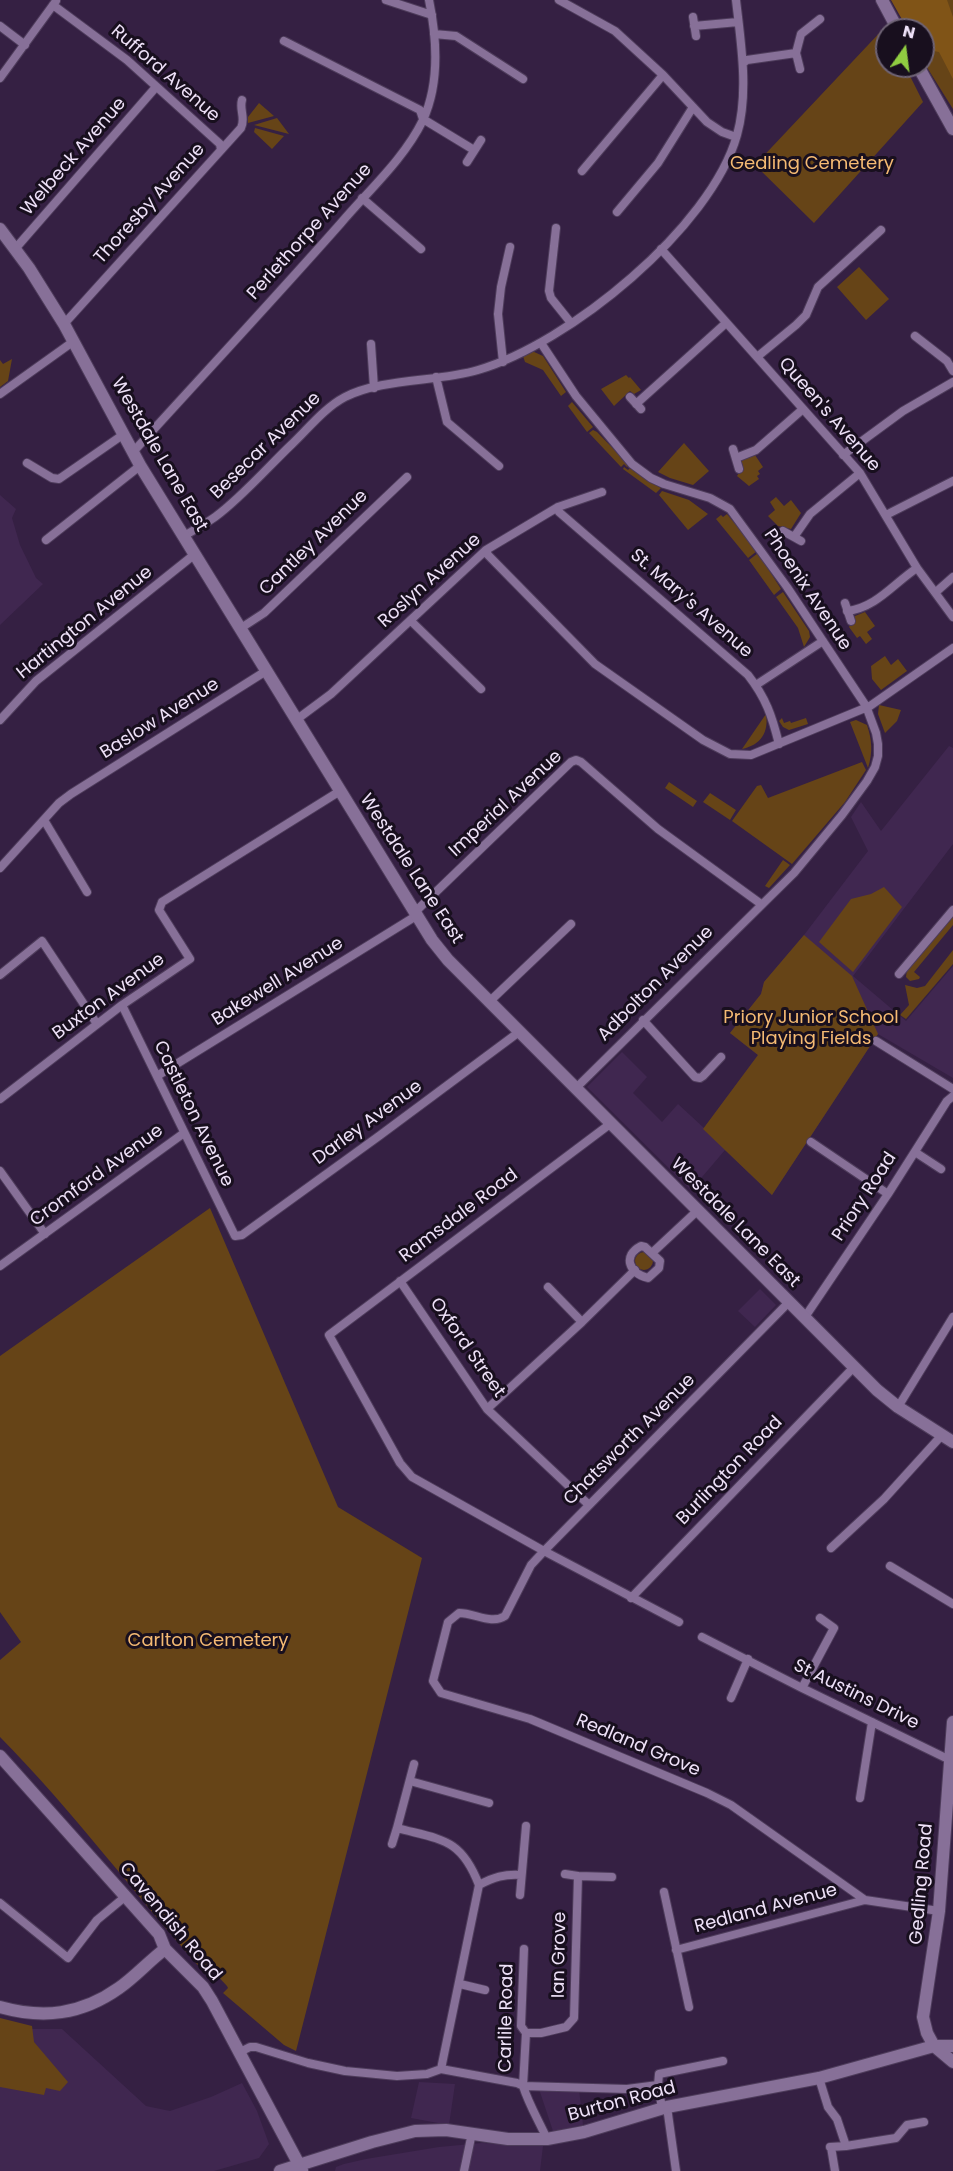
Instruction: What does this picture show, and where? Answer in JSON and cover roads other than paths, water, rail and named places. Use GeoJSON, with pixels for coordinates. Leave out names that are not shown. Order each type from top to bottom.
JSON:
{"type":"FeatureCollection","features":[{"type":"Feature","properties":{"kind":"street"},"geometry":{"type":"LineString","coordinates":[[386,0],[432,15]]}},
{"type":"Feature","properties":{"kind":"street","name":"Perlethorpe Avenue"},"geometry":{"type":"LineString","coordinates":[[134,451],[395,161],[423,119],[435,77],[434,34],[429,0]]}},
{"type":"Feature","properties":{"kind":"street"},"geometry":{"type":"LineString","coordinates":[[559,0],[615,31],[663,75],[713,127],[736,137]]}},
{"type":"Feature","properties":{"kind":"street","name":"Besecar Avenue"},"geometry":{"type":"LineString","coordinates":[[184,536],[221,513],[334,404],[348,396],[374,388],[476,371],[503,362],[541,343],[617,291],[661,249],[700,204],[716,180],[736,137],[743,97],[736,0]]}},
{"type":"Feature","properties":{"kind":"street"},"geometry":{"type":"LineString","coordinates":[[882,0],[892,18]]}},
{"type":"Feature","properties":{"kind":"street"},"geometry":{"type":"LineString","coordinates":[[0,78],[55,2]]}},
{"type":"Feature","properties":{"kind":"street","name":"Rufford Avenue"},"geometry":{"type":"LineString","coordinates":[[55,2],[220,144],[221,150]]}},
{"type":"Feature","properties":{"kind":"street"},"geometry":{"type":"LineString","coordinates":[[800,69],[796,53],[801,34],[820,19]]}},
{"type":"Feature","properties":{"kind":"street"},"geometry":{"type":"LineString","coordinates":[[696,36],[694,22],[738,22]]}},
{"type":"Feature","properties":{"kind":"street"},"geometry":{"type":"LineString","coordinates":[[0,26],[25,45]]}},
{"type":"Feature","properties":{"kind":"street"},"geometry":{"type":"LineString","coordinates":[[434,34],[456,36],[523,79]]}},
{"type":"Feature","properties":{"kind":"street"},"geometry":{"type":"LineString","coordinates":[[284,41],[420,110],[423,119],[474,150]]}},
{"type":"Feature","properties":{"kind":"street"},"geometry":{"type":"LineString","coordinates":[[742,63],[747,60],[796,53]]}},
{"type":"Feature","properties":{"kind":"street"},"geometry":{"type":"LineString","coordinates":[[582,171],[663,75]]}},
{"type":"Feature","properties":{"kind":"street"},"geometry":{"type":"LineString","coordinates":[[925,78],[953,128]]}},
{"type":"Feature","properties":{"kind":"street","name":"Welbeck Avenue"},"geometry":{"type":"LineString","coordinates":[[15,249],[156,87]]}},
{"type":"Feature","properties":{"kind":"street","name":"Thoresby Avenue"},"geometry":{"type":"LineString","coordinates":[[64,324],[243,125],[242,100]]}},
{"type":"Feature","properties":{"kind":"street"},"geometry":{"type":"LineString","coordinates":[[617,212],[658,163],[693,107]]}},
{"type":"Feature","properties":{"kind":"street"},"geometry":{"type":"LineString","coordinates":[[467,162],[481,140]]}},
{"type":"Feature","properties":{"kind":"street"},"geometry":{"type":"LineString","coordinates":[[362,198],[421,249]]}},
{"type":"Feature","properties":{"kind":"street"},"geometry":{"type":"LineString","coordinates":[[556,228],[549,291],[551,298],[571,323]]}},
{"type":"Feature","properties":{"kind":"street","name":"Westdale Lane East"},"geometry":{"type":"LineString","coordinates":[[0,229],[64,324],[141,467],[432,940],[448,960],[575,1089],[877,1390],[898,1407],[948,1439]]}},
{"type":"Feature","properties":{"kind":"street"},"geometry":{"type":"LineString","coordinates":[[757,357],[796,326],[806,315],[818,287],[881,230]]}},
{"type":"Feature","properties":{"kind":"street"},"geometry":{"type":"LineString","coordinates":[[503,362],[498,314],[501,287],[510,247]]}},
{"type":"Feature","properties":{"kind":"street","name":"Queen's Avenue"},"geometry":{"type":"LineString","coordinates":[[661,249],[860,473],[917,568],[953,617]]}},
{"type":"Feature","properties":{"kind":"street"},"geometry":{"type":"LineString","coordinates":[[635,404],[726,323]]}},
{"type":"Feature","properties":{"kind":"street"},"geometry":{"type":"LineString","coordinates":[[915,336],[947,361],[953,371]]}},
{"type":"Feature","properties":{"kind":"street"},"geometry":{"type":"LineString","coordinates":[[0,394],[74,341]]}},
{"type":"Feature","properties":{"kind":"street","name":"Phoenix Avenue"},"geometry":{"type":"LineString","coordinates":[[541,343],[576,396],[632,464],[651,478],[664,484],[710,498],[730,509],[761,549],[866,706],[876,733],[878,756],[875,767],[842,816],[794,873],[761,904]]}},
{"type":"Feature","properties":{"kind":"street"},"geometry":{"type":"LineString","coordinates":[[371,344],[374,388]]}},
{"type":"Feature","properties":{"kind":"street"},"geometry":{"type":"LineString","coordinates":[[436,377],[447,423],[499,466]]}},
{"type":"Feature","properties":{"kind":"street"},"geometry":{"type":"LineString","coordinates":[[843,455],[903,411],[953,382]]}},
{"type":"Feature","properties":{"kind":"street"},"geometry":{"type":"LineString","coordinates":[[736,458],[756,450],[802,409]]}},
{"type":"Feature","properties":{"kind":"street"},"geometry":{"type":"LineString","coordinates":[[27,463],[52,478],[58,479],[124,434]]}},
{"type":"Feature","properties":{"kind":"street"},"geometry":{"type":"LineString","coordinates":[[733,449],[739,469]]}},
{"type":"Feature","properties":{"kind":"street"},"geometry":{"type":"LineString","coordinates":[[46,540],[135,469],[141,467]]}},
{"type":"Feature","properties":{"kind":"street"},"geometry":{"type":"LineString","coordinates":[[783,531],[798,539],[810,514],[860,473]]}},
{"type":"Feature","properties":{"kind":"street","name":"Cantley Avenue"},"geometry":{"type":"LineString","coordinates":[[241,628],[264,612],[406,477]]}},
{"type":"Feature","properties":{"kind":"street"},"geometry":{"type":"LineString","coordinates":[[886,515],[953,481]]}},
{"type":"Feature","properties":{"kind":"street","name":"Roslyn Avenue"},"geometry":{"type":"LineString","coordinates":[[296,720],[332,694],[486,550],[558,507],[602,492]]}},
{"type":"Feature","properties":{"kind":"street","name":"St. Mary's Avenue"},"geometry":{"type":"LineString","coordinates":[[558,507],[559,512],[748,675],[770,708],[779,744]]}},
{"type":"Feature","properties":{"kind":"street"},"geometry":{"type":"LineString","coordinates":[[486,550],[488,555],[595,664],[703,740],[735,756],[751,755],[866,706],[897,688],[953,648]]}},
{"type":"Feature","properties":{"kind":"street","name":"Hartington Avenue"},"geometry":{"type":"LineString","coordinates":[[0,720],[36,681],[79,649],[195,554]]}},
{"type":"Feature","properties":{"kind":"street"},"geometry":{"type":"LineString","coordinates":[[851,621],[846,607],[863,607],[878,599],[917,568]]}},
{"type":"Feature","properties":{"kind":"street"},"geometry":{"type":"LineString","coordinates":[[936,592],[953,577]]}},
{"type":"Feature","properties":{"kind":"street"},"geometry":{"type":"LineString","coordinates":[[411,621],[481,689]]}},
{"type":"Feature","properties":{"kind":"street"},"geometry":{"type":"LineString","coordinates":[[756,685],[823,641]]}},
{"type":"Feature","properties":{"kind":"street","name":"Baslow Avenue"},"geometry":{"type":"LineString","coordinates":[[0,868],[70,794],[266,671]]}},
{"type":"Feature","properties":{"kind":"street","name":"Imperial Avenue"},"geometry":{"type":"LineString","coordinates":[[415,915],[570,762],[576,760],[657,829],[761,904]]}},
{"type":"Feature","properties":{"kind":"street","name":"Buxton Avenue"},"geometry":{"type":"LineString","coordinates":[[0,1099],[122,1005],[190,959],[159,910],[162,902],[340,791]]}},
{"type":"Feature","properties":{"kind":"street"},"geometry":{"type":"LineString","coordinates":[[44,820],[87,892]]}},
{"type":"Feature","properties":{"kind":"street","name":"Adbolton Avenue"},"geometry":{"type":"LineString","coordinates":[[575,1089],[761,904]]}},
{"type":"Feature","properties":{"kind":"street"},"geometry":{"type":"LineString","coordinates":[[899,974],[953,910]]}},
{"type":"Feature","properties":{"kind":"street","name":"Bakewell Avenue"},"geometry":{"type":"LineString","coordinates":[[158,1076],[415,915]]}},
{"type":"Feature","properties":{"kind":"street"},"geometry":{"type":"LineString","coordinates":[[489,1002],[571,924]]}},
{"type":"Feature","properties":{"kind":"street"},"geometry":{"type":"LineString","coordinates":[[0,975],[42,941],[97,1024]]}},
{"type":"Feature","properties":{"kind":"street","name":"Castleton Avenue"},"geometry":{"type":"LineString","coordinates":[[122,1005],[235,1236]]}},
{"type":"Feature","properties":{"kind":"street"},"geometry":{"type":"LineString","coordinates":[[643,1020],[695,1077],[703,1076],[721,1057]]}},
{"type":"Feature","properties":{"kind":"street","name":"Darley Avenue"},"geometry":{"type":"LineString","coordinates":[[235,1236],[242,1235],[252,1228],[519,1032]]}},
{"type":"Feature","properties":{"kind":"street"},"geometry":{"type":"LineString","coordinates":[[876,1041],[953,1089]]}},
{"type":"Feature","properties":{"kind":"street","name":"Priory Road"},"geometry":{"type":"LineString","coordinates":[[805,1317],[947,1101],[953,1096]]}},
{"type":"Feature","properties":{"kind":"street","name":"Ramsdale Road"},"geometry":{"type":"LineString","coordinates":[[544,1551],[412,1477],[400,1463],[329,1335],[610,1124]]}},
{"type":"Feature","properties":{"kind":"street","name":"Cromford Avenue"},"geometry":{"type":"LineString","coordinates":[[0,1266],[184,1133]]}},
{"type":"Feature","properties":{"kind":"street"},"geometry":{"type":"LineString","coordinates":[[811,1142],[888,1194]]}},
{"type":"Feature","properties":{"kind":"street"},"geometry":{"type":"LineString","coordinates":[[915,1152],[941,1168]]}},
{"type":"Feature","properties":{"kind":"street"},"geometry":{"type":"LineString","coordinates":[[0,1171],[45,1234]]}},
{"type":"Feature","properties":{"kind":"street"},"geometry":{"type":"LineString","coordinates":[[652,1253],[696,1210]]}},
{"type":"Feature","properties":{"kind":"street"},"geometry":{"type":"LineString","coordinates":[[638,1247],[645,1247],[660,1261],[660,1265],[648,1278],[635,1270],[629,1263],[629,1258],[638,1247]]}},
{"type":"Feature","properties":{"kind":"street"},"geometry":{"type":"LineString","coordinates":[[488,1408],[635,1270]]}},
{"type":"Feature","properties":{"kind":"street","name":"Oxford Street"},"geometry":{"type":"LineString","coordinates":[[400,1281],[488,1408],[589,1505]]}},
{"type":"Feature","properties":{"kind":"street"},"geometry":{"type":"LineString","coordinates":[[548,1287],[582,1322]]}},
{"type":"Feature","properties":{"kind":"street","name":"Chatsworth Avenue"},"geometry":{"type":"LineString","coordinates":[[508,1611],[531,1566],[544,1551],[789,1302]]}},
{"type":"Feature","properties":{"kind":"street"},"geometry":{"type":"LineString","coordinates":[[898,1407],[953,1317]]}},
{"type":"Feature","properties":{"kind":"street","name":"Burlington Road"},"geometry":{"type":"LineString","coordinates":[[631,1598],[854,1367]]}},
{"type":"Feature","properties":{"kind":"street"},"geometry":{"type":"LineString","coordinates":[[831,1548],[948,1439]]}},
{"type":"Feature","properties":{"kind":"street"},"geometry":{"type":"LineString","coordinates":[[544,1551],[679,1622]]}},
{"type":"Feature","properties":{"kind":"street"},"geometry":{"type":"LineString","coordinates":[[890,1566],[953,1604]]}},
{"type":"Feature","properties":{"kind":"street","name":"Redland Grove"},"geometry":{"type":"LineString","coordinates":[[508,1611],[499,1620],[466,1613],[459,1613],[452,1617],[448,1622],[433,1681],[441,1693],[530,1719],[707,1792],[731,1805],[865,1899],[939,1911]]}},
{"type":"Feature","properties":{"kind":"street"},"geometry":{"type":"LineString","coordinates":[[802,1688],[834,1628],[820,1618]]}},
{"type":"Feature","properties":{"kind":"street","name":"St Austins Drive"},"geometry":{"type":"LineString","coordinates":[[702,1636],[950,1760]]}},
{"type":"Feature","properties":{"kind":"street"},"geometry":{"type":"LineString","coordinates":[[731,1698],[748,1659]]}},
{"type":"Feature","properties":{"kind":"street"},"geometry":{"type":"LineString","coordinates":[[860,1798],[872,1722]]}},
{"type":"Feature","properties":{"kind":"street","name":"Gedling Road"},"geometry":{"type":"LineString","coordinates":[[934,2046],[927,2033],[923,2017],[939,1911],[953,1722]]}},
{"type":"Feature","properties":{"kind":"street","name":"Cavendish Road"},"geometry":{"type":"LineString","coordinates":[[2,1761],[159,1934],[165,1949],[203,1987],[301,2168]]}},
{"type":"Feature","properties":{"kind":"street"},"geometry":{"type":"LineString","coordinates":[[392,1844],[414,1764]]}},
{"type":"Feature","properties":{"kind":"street"},"geometry":{"type":"LineString","coordinates":[[410,1780],[489,1803]]}},
{"type":"Feature","properties":{"kind":"street"},"geometry":{"type":"LineString","coordinates":[[520,1895],[526,1826]]}},
{"type":"Feature","properties":{"kind":"street"},"geometry":{"type":"LineString","coordinates":[[397,1828],[443,1840],[457,1848],[467,1858],[479,1885],[441,2069]]}},
{"type":"Feature","properties":{"kind":"street"},"geometry":{"type":"LineString","coordinates":[[479,1885],[494,1877],[507,1874],[522,1875]]}},
{"type":"Feature","properties":{"kind":"street"},"geometry":{"type":"LineString","coordinates":[[565,1874],[612,1877]]}},
{"type":"Feature","properties":{"kind":"street","name":"Ian Grove"},"geometry":{"type":"LineString","coordinates":[[526,2033],[541,2033],[566,2027],[574,2018],[578,1876]]}},
{"type":"Feature","properties":{"kind":"street"},"geometry":{"type":"LineString","coordinates":[[663,1892],[689,2007]]}},
{"type":"Feature","properties":{"kind":"street"},"geometry":{"type":"LineString","coordinates":[[0,1903],[68,1958],[97,1920],[126,1896]]}},
{"type":"Feature","properties":{"kind":"street","name":"Redland Avenue"},"geometry":{"type":"LineString","coordinates":[[676,1950],[865,1899]]}},
{"type":"Feature","properties":{"kind":"street"},"geometry":{"type":"LineString","coordinates":[[0,2007],[35,2015],[58,2013],[82,2007],[118,1989],[165,1949]]}},
{"type":"Feature","properties":{"kind":"street","name":"Carlile Road"},"geometry":{"type":"LineString","coordinates":[[523,2086],[526,2033],[521,2026],[524,1949]]}},
{"type":"Feature","properties":{"kind":"street"},"geometry":{"type":"LineString","coordinates":[[460,1984],[485,1990]]}},
{"type":"Feature","properties":{"kind":"street"},"geometry":{"type":"LineString","coordinates":[[934,2046],[953,2062]]}},
{"type":"Feature","properties":{"kind":"street","name":"Burton Road"},"geometry":{"type":"LineString","coordinates":[[280,2171],[301,2168],[372,2142],[415,2131],[446,2130],[508,2139],[546,2139],[584,2132],[664,2108],[819,2078],[934,2046],[953,2046]]}},
{"type":"Feature","properties":{"kind":"street"},"geometry":{"type":"LineString","coordinates":[[240,2052],[250,2047],[259,2048],[308,2063],[345,2071],[397,2076],[427,2074],[441,2069],[523,2086],[627,2089],[658,2085]]}},
{"type":"Feature","properties":{"kind":"street"},"geometry":{"type":"LineString","coordinates":[[676,2171],[658,2085],[659,2074],[723,2061]]}},
{"type":"Feature","properties":{"kind":"street"},"geometry":{"type":"LineString","coordinates":[[819,2078],[828,2107],[837,2119],[846,2145]]}},
{"type":"Feature","properties":{"kind":"street"},"geometry":{"type":"LineString","coordinates":[[523,2086],[546,2139]]}},
{"type":"Feature","properties":{"kind":"street"},"geometry":{"type":"LineString","coordinates":[[835,2171],[830,2147],[896,2138],[907,2125],[924,2122]]}},
{"type":"Feature","properties":{"kind":"street"},"geometry":{"type":"LineString","coordinates":[[464,2171],[472,2133]]}},
{"type":"Feature","properties":{"kind":"park label","name":"Gedling Cemetery"},"geometry":{"type":"Point","coordinates":[812,164]}},
{"type":"Feature","properties":{"kind":"park label","name":"Priory Junior School Playing Fields"},"geometry":{"type":"Point","coordinates":[811,1028]}},
{"type":"Feature","properties":{"kind":"park label","name":"Carlton Cemetery"},"geometry":{"type":"Point","coordinates":[208,1641]}}]}
